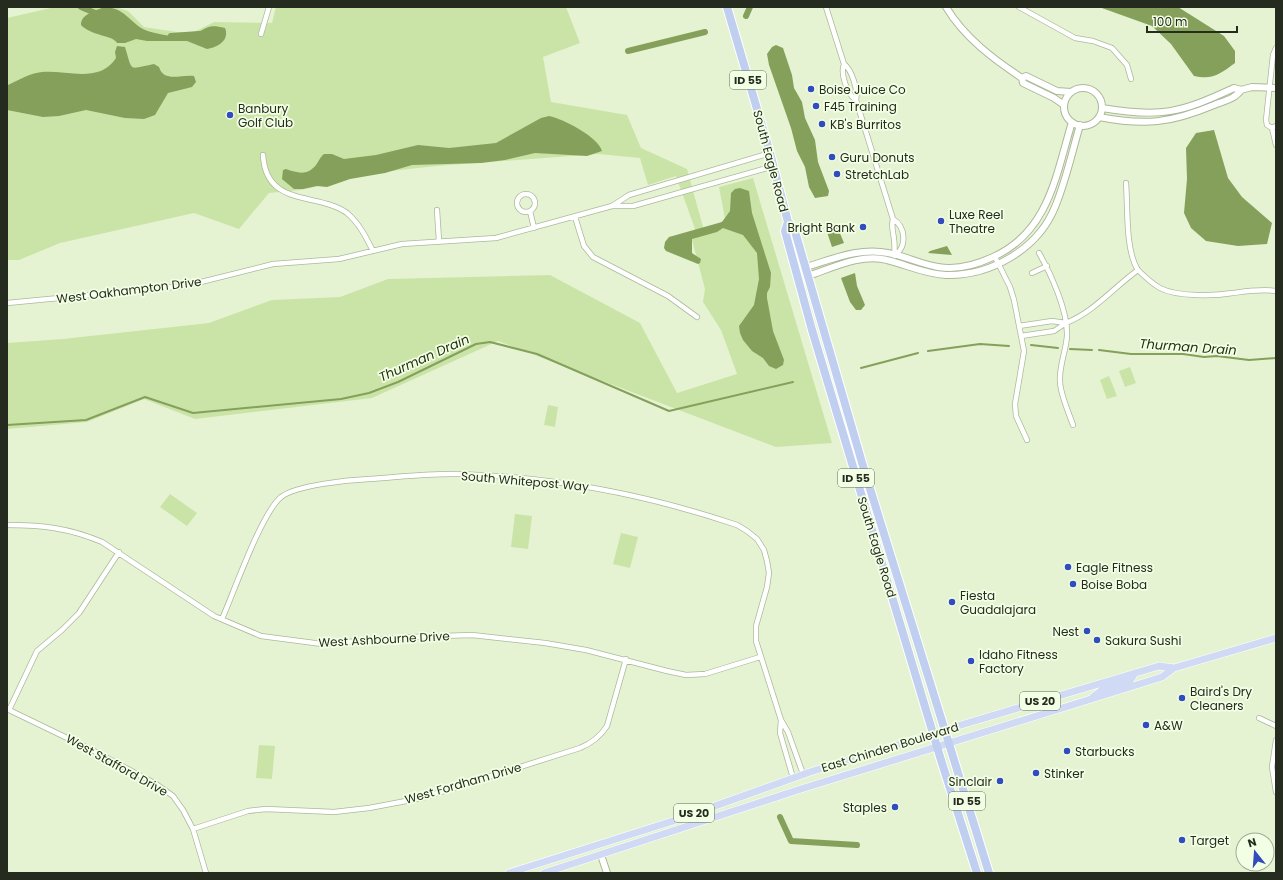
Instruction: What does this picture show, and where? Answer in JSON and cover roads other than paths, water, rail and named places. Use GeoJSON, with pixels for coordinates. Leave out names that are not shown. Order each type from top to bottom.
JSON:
{"type":"FeatureCollection","features":[{"type":"Feature","properties":{"kind":"highway","name":"South Eagle Road"},"geometry":{"type":"LineString","coordinates":[[727,7],[774,166],[788,222],[794,228],[806,267],[865,472],[944,730]]}},
{"type":"Feature","properties":{"kind":"highway","name":"South Eagle Road"},"geometry":{"type":"LineString","coordinates":[[788,222],[785,231],[794,264],[933,734]]}},
{"type":"Feature","properties":{"kind":"highway"},"geometry":{"type":"LineString","coordinates":[[794,264],[798,266],[800,271],[825,355],[833,361]]}},
{"type":"Feature","properties":{"kind":"highway"},"geometry":{"type":"LineString","coordinates":[[825,372],[832,376],[834,380],[856,455],[861,469],[865,472]]}},
{"type":"Feature","properties":{"kind":"highway","name":"ID 55"},"geometry":{"type":"LineString","coordinates":[[944,730],[989,873]]}},
{"type":"Feature","properties":{"kind":"highway","name":"ID 55"},"geometry":{"type":"LineString","coordinates":[[933,734],[977,873]]}},
{"type":"Feature","properties":{"kind":"main road","name":"East Chinden Boulevard"},"geometry":{"type":"LineString","coordinates":[[509,873],[673,821],[803,774],[944,730],[1159,666],[1174,668],[1276,638]]}},
{"type":"Feature","properties":{"kind":"main road","name":"US 20"},"geometry":{"type":"LineString","coordinates":[[544,873],[937,746],[1090,700],[1162,676],[1174,668]]}},
{"type":"Feature","properties":{"kind":"main road"},"geometry":{"type":"LineString","coordinates":[[1090,700],[1102,690],[1130,681],[1135,673]]}},
{"type":"Feature","properties":{"kind":"main road"},"geometry":{"type":"LineString","coordinates":[[524,873],[570,858],[589,848]]}},
{"type":"Feature","properties":{"kind":"street"},"geometry":{"type":"LineString","coordinates":[[261,34],[269,7]]}},
{"type":"Feature","properties":{"kind":"street"},"geometry":{"type":"LineString","coordinates":[[826,7],[844,64],[842,70],[850,97],[856,100],[893,220],[891,227],[895,241],[893,248],[894,258]]}},
{"type":"Feature","properties":{"kind":"street"},"geometry":{"type":"LineString","coordinates":[[946,7],[952,16],[984,51],[1022,78],[1023,83],[1054,98],[1064,105],[1068,117],[1072,122],[1080,125],[1091,124],[1099,117],[1102,108],[1099,97],[1090,89],[1079,88],[1071,92],[1057,90],[1026,76],[1022,78]]}},
{"type":"Feature","properties":{"kind":"street"},"geometry":{"type":"LineString","coordinates":[[1019,7],[1076,38],[1093,41],[1112,48],[1128,65],[1131,80]]}},
{"type":"Feature","properties":{"kind":"street"},"geometry":{"type":"LineString","coordinates":[[1276,48],[1273,55],[1269,87],[1267,125],[1274,127],[1276,145]]}},
{"type":"Feature","properties":{"kind":"street"},"geometry":{"type":"LineString","coordinates":[[1102,108],[1140,113],[1164,113],[1197,105],[1234,88],[1241,90],[1252,87],[1276,88]]}},
{"type":"Feature","properties":{"kind":"street"},"geometry":{"type":"LineString","coordinates":[[1099,117],[1128,122],[1146,123],[1172,120],[1195,113],[1237,96],[1241,90]]}},
{"type":"Feature","properties":{"kind":"street"},"geometry":{"type":"LineString","coordinates":[[1064,105],[1071,92]]}},
{"type":"Feature","properties":{"kind":"street"},"geometry":{"type":"LineString","coordinates":[[808,276],[860,259],[894,258],[939,267],[959,267],[982,263],[1005,253],[1020,241],[1037,222],[1047,205],[1072,122]]}},
{"type":"Feature","properties":{"kind":"street"},"geometry":{"type":"LineString","coordinates":[[806,267],[865,251],[879,251],[917,270],[946,275],[977,272],[999,264],[1026,246],[1040,232],[1055,207],[1080,125]]}},
{"type":"Feature","properties":{"kind":"street","name":"West Oakhampton Drive"},"geometry":{"type":"LineString","coordinates":[[612,206],[629,195],[770,153]]}},
{"type":"Feature","properties":{"kind":"street"},"geometry":{"type":"LineString","coordinates":[[263,155],[266,170],[281,189],[296,197],[330,205],[346,213],[358,225],[373,251]]}},
{"type":"Feature","properties":{"kind":"street","name":"West Oakhampton Drive"},"geometry":{"type":"LineString","coordinates":[[7,303],[185,286],[273,264],[339,259],[402,244],[496,238],[612,206],[633,206],[774,166]]}},
{"type":"Feature","properties":{"kind":"street"},"geometry":{"type":"LineString","coordinates":[[1126,183],[1130,248],[1134,264],[1147,279],[1160,288],[1178,293],[1217,295],[1265,289],[1276,291]]}},
{"type":"Feature","properties":{"kind":"street"},"geometry":{"type":"LineString","coordinates":[[523,194],[532,195],[536,201],[534,207],[530,211],[524,212],[518,206],[518,200],[523,194]]}},
{"type":"Feature","properties":{"kind":"street"},"geometry":{"type":"LineString","coordinates":[[438,210],[439,241]]}},
{"type":"Feature","properties":{"kind":"street"},"geometry":{"type":"LineString","coordinates":[[530,211],[534,228]]}},
{"type":"Feature","properties":{"kind":"street"},"geometry":{"type":"LineString","coordinates":[[575,216],[584,246],[593,257],[668,296],[697,317]]}},
{"type":"Feature","properties":{"kind":"street"},"geometry":{"type":"LineString","coordinates":[[893,220],[898,223],[903,233],[901,250],[894,258]]}},
{"type":"Feature","properties":{"kind":"street"},"geometry":{"type":"LineString","coordinates":[[1039,252],[1047,266],[1054,284],[1066,323],[1067,337],[1061,364],[1060,382],[1073,425]]}},
{"type":"Feature","properties":{"kind":"street"},"geometry":{"type":"LineString","coordinates":[[995,257],[1010,287],[1021,336],[1023,361],[1015,404],[1016,416],[1027,440]]}},
{"type":"Feature","properties":{"kind":"street"},"geometry":{"type":"LineString","coordinates":[[1032,273],[1047,266]]}},
{"type":"Feature","properties":{"kind":"street"},"geometry":{"type":"LineString","coordinates":[[1021,336],[1054,331],[1066,323],[1079,318],[1092,309],[1125,279],[1138,270]]}},
{"type":"Feature","properties":{"kind":"street"},"geometry":{"type":"LineString","coordinates":[[1019,326],[1052,321],[1066,323]]}},
{"type":"Feature","properties":{"kind":"street","name":"South Whitepost Way"},"geometry":{"type":"LineString","coordinates":[[222,619],[266,518],[281,497],[295,490],[349,480],[431,474],[459,474],[504,476],[575,484],[623,492],[697,512],[737,525],[757,539],[764,550],[769,573],[756,626],[756,641],[780,720],[788,732],[803,774]]}},
{"type":"Feature","properties":{"kind":"street","name":"West Ashbourne Drive"},"geometry":{"type":"LineString","coordinates":[[7,525],[57,528],[82,534],[119,552],[214,616],[261,636],[322,644],[410,637],[472,635],[545,643],[626,659],[666,671],[686,675],[705,674],[760,657]]}},
{"type":"Feature","properties":{"kind":"street"},"geometry":{"type":"LineString","coordinates":[[8,709],[37,651],[62,630],[79,613],[119,552]]}},
{"type":"Feature","properties":{"kind":"street","name":"West Fordham Drive"},"geometry":{"type":"LineString","coordinates":[[193,829],[248,811],[266,809],[334,812],[369,808],[422,798],[580,748],[592,743],[603,734],[608,726],[626,659]]}},
{"type":"Feature","properties":{"kind":"street","name":"West Stafford Drive"},"geometry":{"type":"LineString","coordinates":[[8,709],[92,750],[156,784],[173,796],[183,810],[193,829],[204,872]]}},
{"type":"Feature","properties":{"kind":"street"},"geometry":{"type":"LineString","coordinates":[[1259,718],[1276,726]]}},
{"type":"Feature","properties":{"kind":"street","name":"South Whitepost Way"},"geometry":{"type":"LineString","coordinates":[[780,720],[780,734],[793,778]]}},
{"type":"Feature","properties":{"kind":"street"},"geometry":{"type":"LineString","coordinates":[[1276,740],[1272,767],[1276,792]]}},
{"type":"Feature","properties":{"kind":"street"},"geometry":{"type":"LineString","coordinates":[[601,855],[607,873]]}},
{"type":"Feature","properties":{"kind":"waterway"},"geometry":{"type":"LineString","coordinates":[[81,7],[100,15]]}},
{"type":"Feature","properties":{"kind":"waterway"},"geometry":{"type":"LineString","coordinates":[[746,16],[750,7]]}},
{"type":"Feature","properties":{"kind":"waterway"},"geometry":{"type":"LineString","coordinates":[[628,51],[705,32]]}},
{"type":"Feature","properties":{"kind":"waterway"},"geometry":{"type":"LineString","coordinates":[[171,36],[199,34]]}},
{"type":"Feature","properties":{"kind":"waterway","name":"Thurman Drain"},"geometry":{"type":"LineString","coordinates":[[7,425],[86,420],[145,397],[193,413],[341,399],[369,393],[398,382],[476,344],[490,342],[537,354],[669,411],[793,382]]}},
{"type":"Feature","properties":{"kind":"waterway","name":"Thurman Drain"},"geometry":{"type":"LineString","coordinates":[[928,351],[980,344],[1009,346]]}},
{"type":"Feature","properties":{"kind":"waterway","name":"Thurman Drain"},"geometry":{"type":"LineString","coordinates":[[1031,345],[1058,348]]}},
{"type":"Feature","properties":{"kind":"waterway","name":"Thurman Drain"},"geometry":{"type":"LineString","coordinates":[[1070,349],[1092,350]]}},
{"type":"Feature","properties":{"kind":"waterway","name":"Thurman Drain"},"geometry":{"type":"LineString","coordinates":[[1099,350],[1131,354],[1183,354],[1249,360],[1276,358]]}},
{"type":"Feature","properties":{"kind":"waterway","name":"Thurman Drain"},"geometry":{"type":"LineString","coordinates":[[861,368],[918,353]]}},
{"type":"Feature","properties":{"kind":"waterway"},"geometry":{"type":"LineString","coordinates":[[780,817],[791,841],[857,845]]}},
{"type":"Feature","properties":{"kind":"place","name":"Boise Juice Co"},"geometry":{"type":"Point","coordinates":[811,89]}},
{"type":"Feature","properties":{"kind":"place","name":"F45 Training"},"geometry":{"type":"Point","coordinates":[816,106]}},
{"type":"Feature","properties":{"kind":"place","name":"Banbury Golf Club"},"geometry":{"type":"Point","coordinates":[230,115]}},
{"type":"Feature","properties":{"kind":"place","name":"KB's Burritos"},"geometry":{"type":"Point","coordinates":[822,124]}},
{"type":"Feature","properties":{"kind":"place","name":"Guru Donuts"},"geometry":{"type":"Point","coordinates":[832,157]}},
{"type":"Feature","properties":{"kind":"place","name":"StretchLab"},"geometry":{"type":"Point","coordinates":[837,174]}},
{"type":"Feature","properties":{"kind":"place","name":"Luxe Reel Theatre"},"geometry":{"type":"Point","coordinates":[941,221]}},
{"type":"Feature","properties":{"kind":"place","name":"Bright Bank"},"geometry":{"type":"Point","coordinates":[863,227]}},
{"type":"Feature","properties":{"kind":"place","name":"Eagle Fitness"},"geometry":{"type":"Point","coordinates":[1068,567]}},
{"type":"Feature","properties":{"kind":"place","name":"Boise Boba"},"geometry":{"type":"Point","coordinates":[1073,584]}},
{"type":"Feature","properties":{"kind":"place","name":"Fiesta Guadalajara"},"geometry":{"type":"Point","coordinates":[952,602]}},
{"type":"Feature","properties":{"kind":"place","name":"Nest"},"geometry":{"type":"Point","coordinates":[1087,631]}},
{"type":"Feature","properties":{"kind":"place","name":"Sakura Sushi"},"geometry":{"type":"Point","coordinates":[1097,640]}},
{"type":"Feature","properties":{"kind":"place","name":"Idaho Fitness Factory"},"geometry":{"type":"Point","coordinates":[971,661]}},
{"type":"Feature","properties":{"kind":"place","name":"Baird's Dry Cleaners"},"geometry":{"type":"Point","coordinates":[1182,698]}},
{"type":"Feature","properties":{"kind":"place","name":"A&W"},"geometry":{"type":"Point","coordinates":[1146,725]}},
{"type":"Feature","properties":{"kind":"place","name":"Starbucks"},"geometry":{"type":"Point","coordinates":[1067,751]}},
{"type":"Feature","properties":{"kind":"place","name":"Stinker"},"geometry":{"type":"Point","coordinates":[1036,773]}},
{"type":"Feature","properties":{"kind":"place","name":"Sinclair"},"geometry":{"type":"Point","coordinates":[1000,781]}},
{"type":"Feature","properties":{"kind":"place","name":"Staples"},"geometry":{"type":"Point","coordinates":[895,807]}},
{"type":"Feature","properties":{"kind":"place","name":"Target"},"geometry":{"type":"Point","coordinates":[1182,840]}}]}
